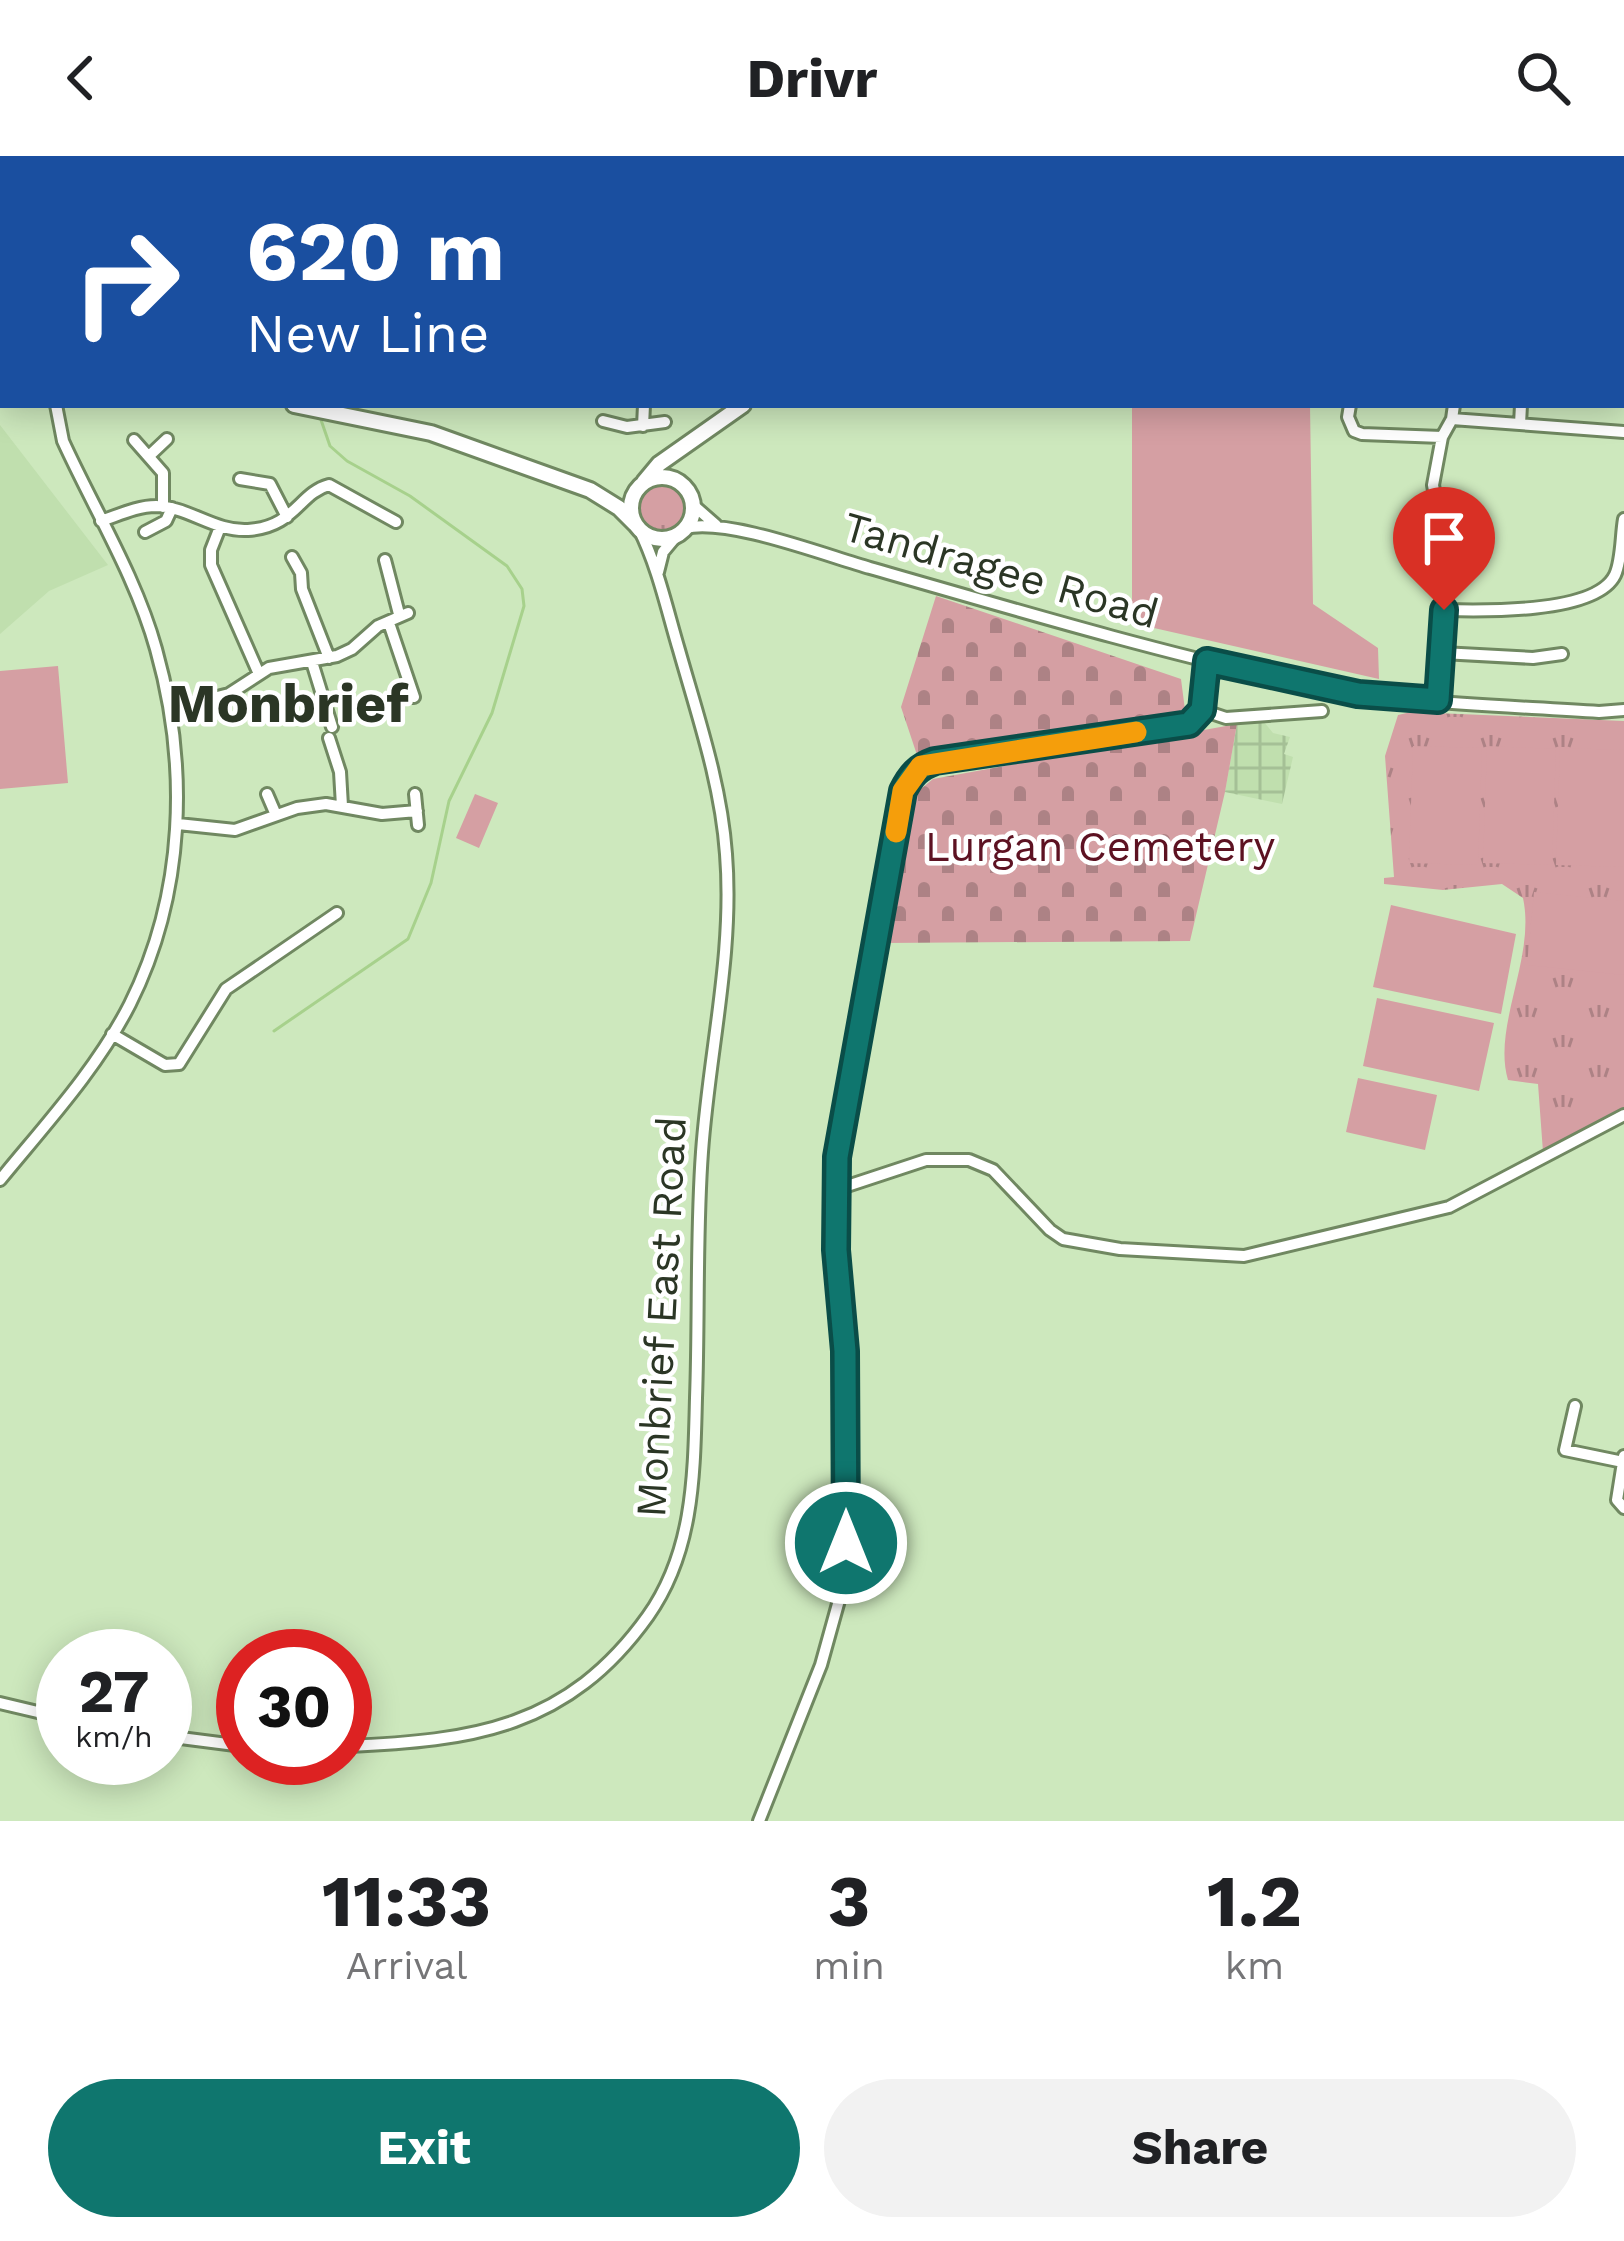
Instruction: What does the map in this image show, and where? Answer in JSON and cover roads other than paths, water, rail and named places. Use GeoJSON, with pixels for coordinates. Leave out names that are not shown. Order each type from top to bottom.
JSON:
{"type":"FeatureCollection","features":[{"type":"Feature","properties":{"kind":"main road"},"geometry":{"type":"LineString","coordinates":[[309,408],[431,433],[612,495],[665,477],[680,483],[692,504],[682,531],[660,539],[590,490]]}},
{"type":"Feature","properties":{"kind":"main road"},"geometry":{"type":"LineString","coordinates":[[637,526],[631,508],[640,487],[659,464],[739,408]]}},
{"type":"Feature","properties":{"kind":"main road"},"geometry":{"type":"LineString","coordinates":[[680,483],[688,446]]}},
{"type":"Feature","properties":{"kind":"street"},"geometry":{"type":"LineString","coordinates":[[0,1180],[112,1034],[144,972],[172,868],[178,824],[177,756],[151,633],[63,441],[57,408]]}},
{"type":"Feature","properties":{"kind":"street"},"geometry":{"type":"LineString","coordinates":[[643,426],[644,408]]}},
{"type":"Feature","properties":{"kind":"street"},"geometry":{"type":"LineString","coordinates":[[1350,408],[1354,431],[1362,434],[1442,437]]}},
{"type":"Feature","properties":{"kind":"street"},"geometry":{"type":"LineString","coordinates":[[1520,424],[1522,408]]}},
{"type":"Feature","properties":{"kind":"street"},"geometry":{"type":"LineString","coordinates":[[1438,700],[1446,557],[1433,485],[1442,437],[1453,412],[1520,424],[1624,432]]}},
{"type":"Feature","properties":{"kind":"street"},"geometry":{"type":"LineString","coordinates":[[604,422],[617,427],[665,422]]}},
{"type":"Feature","properties":{"kind":"street"},"geometry":{"type":"LineString","coordinates":[[149,455],[167,439]]}},
{"type":"Feature","properties":{"kind":"street"},"geometry":{"type":"LineString","coordinates":[[134,440],[164,473],[166,521],[146,532]]}},
{"type":"Feature","properties":{"kind":"street"},"geometry":{"type":"LineString","coordinates":[[240,479],[270,484],[287,517]]}},
{"type":"Feature","properties":{"kind":"street"},"geometry":{"type":"LineString","coordinates":[[101,521],[133,509],[167,508],[220,527],[267,527],[329,485],[391,519],[380,530]]}},
{"type":"Feature","properties":{"kind":"street","name":"Tandragee Road"},"geometry":{"type":"LineString","coordinates":[[692,504],[718,527]]}},
{"type":"Feature","properties":{"kind":"street"},"geometry":{"type":"LineString","coordinates":[[1444,610],[1518,612],[1597,592],[1615,576],[1624,519]]}},
{"type":"Feature","properties":{"kind":"street","name":"Monbrief East Road"},"geometry":{"type":"LineString","coordinates":[[372,1745],[408,1744],[513,1725],[547,1709],[598,1672],[651,1612],[670,1577],[690,1512],[700,1183],[706,1097],[728,940],[726,852],[717,788],[659,580],[637,526]]}},
{"type":"Feature","properties":{"kind":"street"},"geometry":{"type":"LineString","coordinates":[[220,527],[211,565],[231,624],[260,674]]}},
{"type":"Feature","properties":{"kind":"street","name":"Tandragee Road"},"geometry":{"type":"LineString","coordinates":[[682,531],[718,527],[1207,661],[1358,694],[1624,710]]}},
{"type":"Feature","properties":{"kind":"street"},"geometry":{"type":"LineString","coordinates":[[659,580],[663,552],[682,531]]}},
{"type":"Feature","properties":{"kind":"street"},"geometry":{"type":"LineString","coordinates":[[292,557],[329,658]]}},
{"type":"Feature","properties":{"kind":"street"},"geometry":{"type":"LineString","coordinates":[[401,565],[386,564],[412,691],[425,682]]}},
{"type":"Feature","properties":{"kind":"street"},"geometry":{"type":"LineString","coordinates":[[170,710],[229,694],[280,664],[312,662],[352,649],[368,632],[399,617]]}},
{"type":"Feature","properties":{"kind":"street"},"geometry":{"type":"LineString","coordinates":[[1442,653],[1557,659]]}},
{"type":"Feature","properties":{"kind":"street"},"geometry":{"type":"LineString","coordinates":[[759,1821],[821,1665],[846,1575],[845,1351],[837,1157],[903,791],[921,766],[935,761],[1189,724],[1202,710],[1207,661]]}},
{"type":"Feature","properties":{"kind":"street"},"geometry":{"type":"LineString","coordinates":[[312,662],[334,739],[342,806]]}},
{"type":"Feature","properties":{"kind":"street"},"geometry":{"type":"LineString","coordinates":[[1202,710],[1226,718],[1322,710]]}},
{"type":"Feature","properties":{"kind":"street"},"geometry":{"type":"LineString","coordinates":[[267,794],[276,815]]}},
{"type":"Feature","properties":{"kind":"street"},"geometry":{"type":"LineString","coordinates":[[178,824],[236,830],[306,806],[342,806],[417,818],[415,794]]}},
{"type":"Feature","properties":{"kind":"street"},"geometry":{"type":"LineString","coordinates":[[112,1034],[164,1065],[178,1064],[226,988],[337,913]]}},
{"type":"Feature","properties":{"kind":"street"},"geometry":{"type":"LineString","coordinates":[[835,1190],[926,1160],[969,1160],[992,1170],[1050,1230],[1064,1238],[1120,1249],[1244,1256],[1449,1207],[1624,1115]]}},
{"type":"Feature","properties":{"kind":"street"},"geometry":{"type":"LineString","coordinates":[[1575,1406],[1565,1450],[1623,1458],[1617,1500],[1624,1508]]}},
{"type":"Feature","properties":{"kind":"street"},"geometry":{"type":"LineString","coordinates":[[0,1703],[36,1712]]}},
{"type":"Feature","properties":{"kind":"waterway"},"geometry":{"type":"LineString","coordinates":[[274,1031],[408,939],[431,883],[449,801],[492,713],[524,606],[522,589],[507,566],[410,496],[347,461],[330,446],[320,417]]}},
{"type":"Feature","properties":{"kind":"district","name":"Monbrief"},"geometry":{"type":"Point","coordinates":[288,703]}},
{"type":"Feature","properties":{"kind":"park label","name":"Lurgan Cemetery"},"geometry":{"type":"Point","coordinates":[1100,846]}}]}
